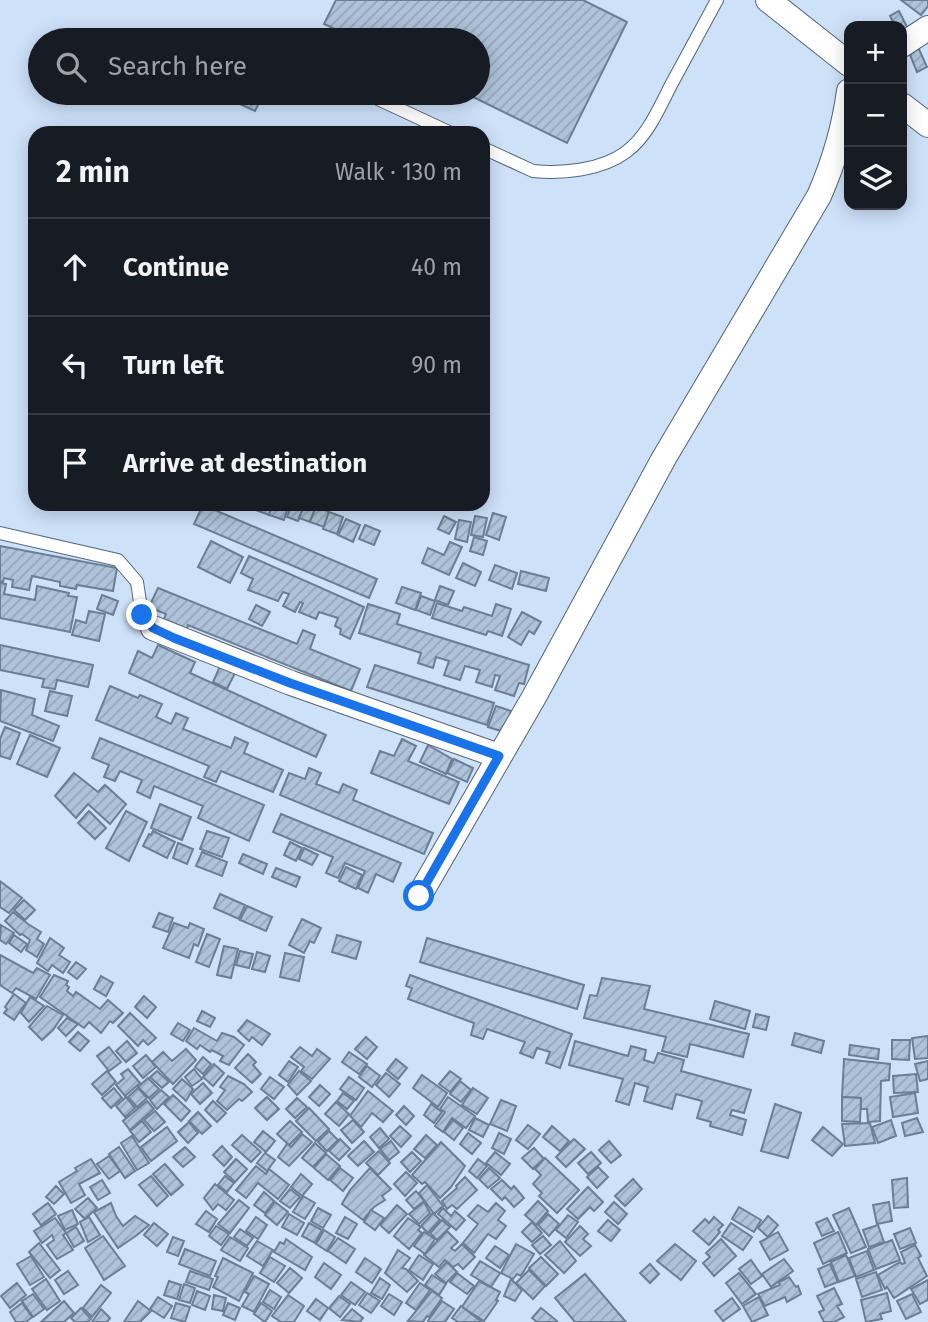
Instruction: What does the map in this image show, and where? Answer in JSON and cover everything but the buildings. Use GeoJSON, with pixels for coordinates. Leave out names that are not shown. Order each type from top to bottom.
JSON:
{"type":"FeatureCollection","features":[{"type":"Feature","properties":{"kind":"street"},"geometry":{"type":"LineString","coordinates":[[768,0],[844,60]]}},
{"type":"Feature","properties":{"kind":"street"},"geometry":{"type":"LineString","coordinates":[[907,42],[928,28]]}},
{"type":"Feature","properties":{"kind":"street"},"geometry":{"type":"LineString","coordinates":[[907,109],[928,125]]}},
{"type":"Feature","properties":{"kind":"street"},"geometry":{"type":"LineString","coordinates":[[419,896],[664,458],[819,196],[834,162],[844,123]]}},
{"type":"Feature","properties":{"kind":"street"},"geometry":{"type":"LineString","coordinates":[[153,628],[290,683],[499,756]]}},
{"type":"Feature","properties":{"kind":"lane"},"geometry":{"type":"LineString","coordinates":[[490,151],[541,172],[601,165],[627,152],[648,128],[717,0]]}},
{"type":"Feature","properties":{"kind":"lane"},"geometry":{"type":"LineString","coordinates":[[391,105],[437,126]]}},
{"type":"Feature","properties":{"kind":"lane"},"geometry":{"type":"LineString","coordinates":[[0,533],[118,560],[137,582],[142,615],[153,628]]}},
{"type":"Feature","properties":{"kind":"route"},"geometry":{"type":"LineString","coordinates":[[142,615],[153,628],[174,638],[290,683],[499,756],[419,896]]}}]}
